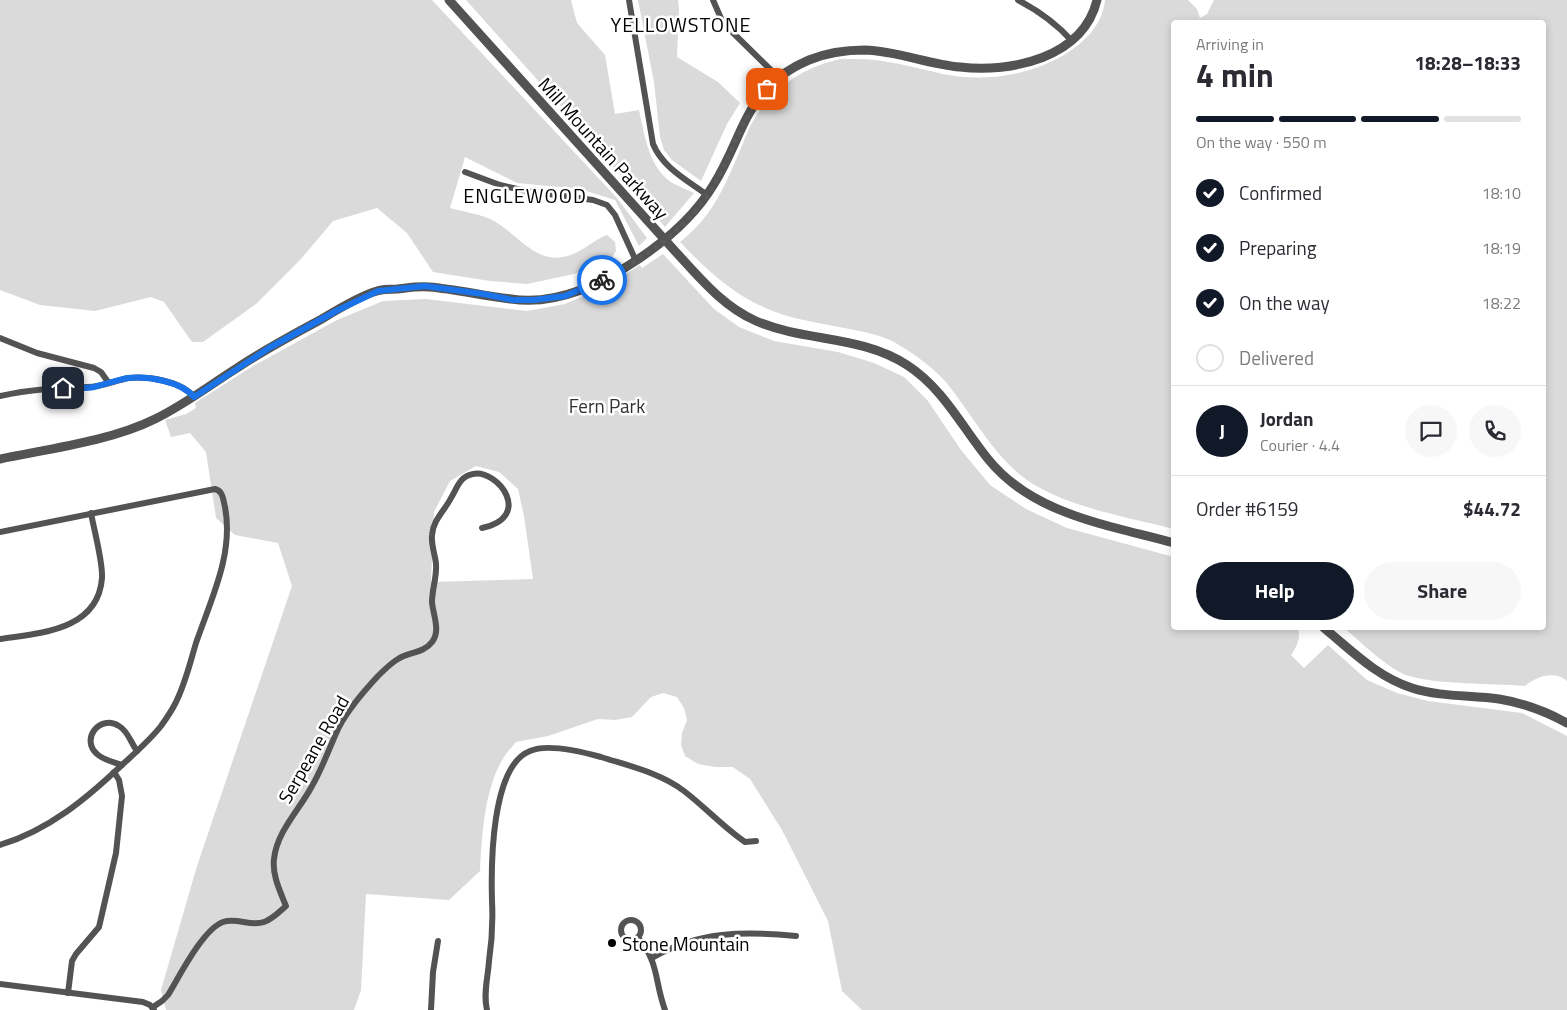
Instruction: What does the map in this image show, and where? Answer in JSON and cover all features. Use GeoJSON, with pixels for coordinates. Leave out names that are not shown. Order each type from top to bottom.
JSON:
{"type":"FeatureCollection","features":[{"type":"Feature","properties":{"kind":"street","name":"Mill Mountain Parkway"},"geometry":{"type":"LineString","coordinates":[[449,0],[714,293],[743,315],[777,328],[863,345],[907,365],[934,388],[1001,474],[1027,494],[1050,507],[1171,542]]}},
{"type":"Feature","properties":{"kind":"street"},"geometry":{"type":"LineString","coordinates":[[629,0],[653,144],[661,160],[707,195]]}},
{"type":"Feature","properties":{"kind":"street"},"geometry":{"type":"LineString","coordinates":[[713,0],[723,23],[779,78]]}},
{"type":"Feature","properties":{"kind":"street"},"geometry":{"type":"LineString","coordinates":[[1018,0],[1048,17],[1072,41]]}},
{"type":"Feature","properties":{"kind":"street"},"geometry":{"type":"LineString","coordinates":[[0,458],[42,451],[135,428],[154,420],[194,397],[269,348],[338,310],[378,291],[425,286],[513,300],[547,299],[580,291],[636,261],[664,241],[687,220],[716,182],[750,110],[767,89],[779,78],[810,60],[852,50],[885,52],[946,66],[984,69],[1020,64],[1036,60],[1060,50],[1072,41],[1087,25],[1093,14],[1096,0]]}},
{"type":"Feature","properties":{"kind":"street"},"geometry":{"type":"LineString","coordinates":[[465,172],[500,185],[526,191],[593,200],[607,205],[615,215],[636,261]]}},
{"type":"Feature","properties":{"kind":"street"},"geometry":{"type":"LineString","coordinates":[[0,338],[37,354],[94,368],[101,372],[108,382]]}},
{"type":"Feature","properties":{"kind":"street"},"geometry":{"type":"LineString","coordinates":[[0,396],[44,388],[93,387],[130,378],[143,378],[176,384],[189,391],[194,397]]}},
{"type":"Feature","properties":{"kind":"street","name":"Serpeane Road"},"geometry":{"type":"LineString","coordinates":[[153,1009],[168,995],[196,950],[211,929],[217,924],[231,920],[253,924],[264,922],[286,906],[275,877],[274,859],[276,849],[290,821],[313,785],[342,722],[357,700],[390,665],[406,655],[427,647],[435,637],[436,628],[432,601],[436,567],[432,534],[437,520],[458,485],[466,476],[472,474],[482,474],[497,483],[506,495],[509,503],[508,513],[504,518],[491,526],[482,528]]}},
{"type":"Feature","properties":{"kind":"street"},"geometry":{"type":"LineString","coordinates":[[0,532],[214,489],[221,492],[227,528],[224,561],[176,704],[159,729],[84,800],[58,818],[27,835],[0,845]]}},
{"type":"Feature","properties":{"kind":"street"},"geometry":{"type":"LineString","coordinates":[[0,639],[56,630],[67,626],[84,614],[94,602],[101,586],[102,576],[91,514]]}},
{"type":"Feature","properties":{"kind":"street"},"geometry":{"type":"LineString","coordinates":[[1326,630],[1373,668],[1396,682],[1426,692],[1498,699],[1519,703],[1536,708],[1567,723]]}},
{"type":"Feature","properties":{"kind":"street"},"geometry":{"type":"LineString","coordinates":[[122,765],[98,756],[94,751],[90,741],[96,727],[106,723],[120,726],[137,751]]}},
{"type":"Feature","properties":{"kind":"street"},"geometry":{"type":"LineString","coordinates":[[487,1010],[485,996],[493,918],[491,865],[494,831],[504,782],[511,767],[522,755],[529,751],[543,748],[568,751],[599,757],[664,778],[684,791],[725,828],[745,842],[756,841]]}},
{"type":"Feature","properties":{"kind":"street"},"geometry":{"type":"LineString","coordinates":[[68,993],[72,961],[99,927],[116,853],[122,796],[119,780],[114,772]]}},
{"type":"Feature","properties":{"kind":"street"},"geometry":{"type":"LineString","coordinates":[[652,958],[678,944],[718,934],[796,936]]}},
{"type":"Feature","properties":{"kind":"street"},"geometry":{"type":"LineString","coordinates":[[638,938],[652,958],[665,1010]]}},
{"type":"Feature","properties":{"kind":"street"},"geometry":{"type":"LineString","coordinates":[[431,1010],[433,972],[438,941]]}},
{"type":"Feature","properties":{"kind":"street"},"geometry":{"type":"LineString","coordinates":[[0,984],[143,1002],[153,1009]]}},
{"type":"Feature","properties":{"kind":"green space"},"geometry":{"type":"Polygon","coordinates":[[[0,0],[432,0],[617,198],[647,238],[639,246],[615,200],[580,189],[517,183],[465,157],[450,208],[494,221],[526,246],[544,256],[553,258],[575,253],[607,235],[615,242],[616,251],[611,259],[574,274],[527,284],[490,281],[433,272],[407,233],[377,208],[333,221],[301,259],[256,304],[203,342],[192,342],[164,302],[151,297],[95,311],[40,305],[0,290],[0,0]]]}},
{"type":"Feature","properties":{"kind":"green space"},"geometry":{"type":"Polygon","coordinates":[[[466,0],[571,0],[577,23],[605,55],[615,114],[639,110],[645,137],[655,165],[667,179],[694,193],[665,227],[559,104],[466,0]]]}},
{"type":"Feature","properties":{"kind":"green space"},"geometry":{"type":"Polygon","coordinates":[[[638,0],[678,0],[677,57],[718,82],[740,103],[727,124],[701,181],[672,160],[664,150],[660,137],[654,82],[638,0]]]}},
{"type":"Feature","properties":{"kind":"green space"},"geometry":{"type":"Polygon","coordinates":[[[1105,0],[1188,0],[1197,9],[1200,18],[1207,14],[1214,0],[1567,0],[1567,681],[1551,675],[1534,680],[1525,686],[1436,681],[1409,676],[1384,662],[1346,630],[1546,630],[1546,20],[1171,20],[1171,528],[1071,502],[1033,484],[1007,463],[945,381],[915,355],[892,341],[876,335],[799,319],[763,307],[747,299],[720,280],[680,242],[692,232],[717,200],[753,121],[778,90],[799,75],[838,59],[866,59],[959,77],[976,78],[1009,75],[1041,66],[1070,51],[1094,29],[1104,8],[1105,0]]]}},
{"type":"Feature","properties":{"kind":"green space","name":"Fern Park"},"geometry":{"type":"Polygon","coordinates":[[[663,254],[714,309],[739,327],[774,341],[838,352],[874,363],[904,377],[928,401],[961,450],[990,485],[1026,509],[1067,528],[1171,556],[1171,630],[1298,630],[1298,642],[1291,655],[1304,668],[1328,645],[1367,680],[1397,693],[1428,701],[1522,713],[1567,736],[1567,1010],[862,1010],[842,991],[828,921],[782,830],[750,779],[733,767],[715,767],[698,764],[685,756],[681,745],[682,733],[687,720],[684,708],[677,697],[663,693],[651,697],[632,717],[615,720],[598,719],[548,736],[516,742],[504,757],[492,783],[485,813],[480,871],[449,900],[366,894],[361,990],[354,1010],[166,1010],[161,990],[197,866],[292,586],[278,543],[235,535],[216,518],[206,452],[190,433],[171,437],[165,420],[186,414],[196,408],[195,403],[253,366],[337,320],[383,301],[426,299],[527,311],[565,304],[604,287],[640,265],[642,268],[663,254]],[[476,466],[450,481],[434,512],[431,582],[533,579],[518,489],[499,472],[476,466]]]}},
{"type":"Feature","properties":{"kind":"way so far"},"geometry":{"type":"LineString","coordinates":[[602,280],[636,261],[664,241],[691,216],[716,182],[743,122],[757,100],[767,89]]}},
{"type":"Feature","properties":{"kind":"place","name":"Stone Mountain"},"geometry":{"type":"Point","coordinates":[612,943]}},
{"type":"Feature","properties":{"kind":"district","name":"YELLOWSTONE"},"geometry":{"type":"Point","coordinates":[681,24]}},
{"type":"Feature","properties":{"kind":"district","name":"ENGLEWOOD"},"geometry":{"type":"Point","coordinates":[525,195]}},
{"type":"Feature","properties":{"kind":"route"},"geometry":{"type":"LineString","coordinates":[[63,388],[93,387],[130,378],[143,378],[176,384],[189,391],[194,397],[269,348],[338,310],[378,291],[425,286],[513,300],[534,300],[565,296],[602,280]]}}]}
